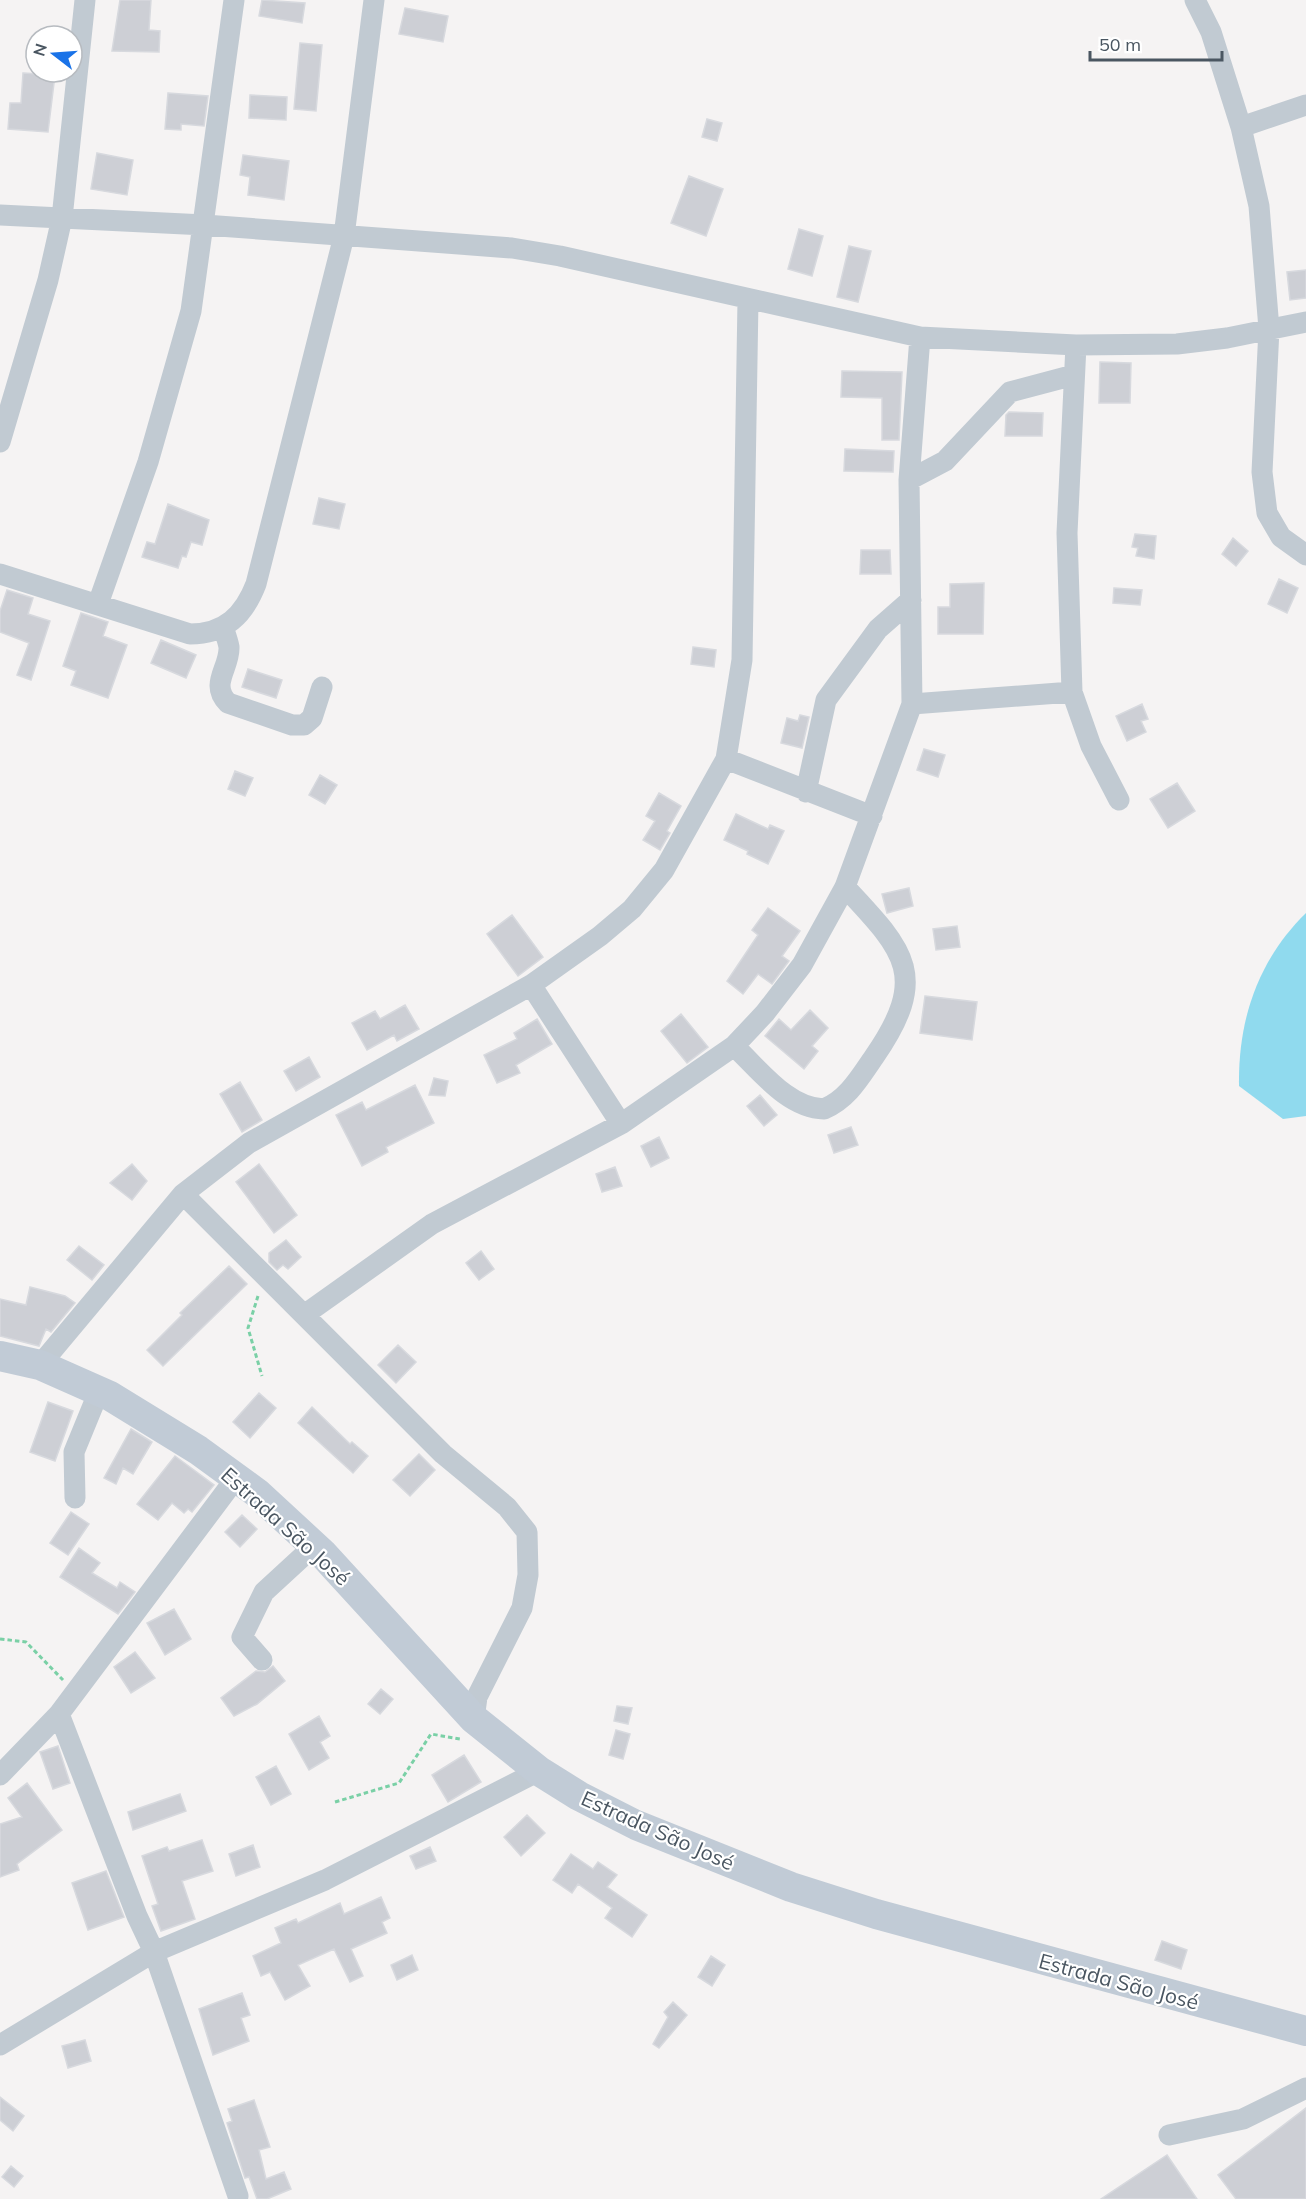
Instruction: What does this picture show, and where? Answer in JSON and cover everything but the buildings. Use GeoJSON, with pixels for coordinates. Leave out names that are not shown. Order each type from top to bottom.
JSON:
{"type":"FeatureCollection","features":[{"type":"Feature","properties":{"kind":"street"},"geometry":{"type":"LineString","coordinates":[[0,442],[48,280],[62,218],[85,0]]}},
{"type":"Feature","properties":{"kind":"street"},"geometry":{"type":"LineString","coordinates":[[98,604],[169,395],[191,310],[205,225],[234,0]]}},
{"type":"Feature","properties":{"kind":"street"},"geometry":{"type":"LineString","coordinates":[[0,574],[190,634],[212,632],[223,627],[242,612],[256,584],[344,236],[374,0]]}},
{"type":"Feature","properties":{"kind":"street"},"geometry":{"type":"LineString","coordinates":[[1195,0],[1211,32],[1241,127],[1259,206],[1269,329],[1263,494],[1267,513],[1281,537],[1306,555]]}},
{"type":"Feature","properties":{"kind":"street"},"geometry":{"type":"LineString","coordinates":[[1241,127],[1306,105]]}},
{"type":"Feature","properties":{"kind":"street"},"geometry":{"type":"LineString","coordinates":[[0,215],[205,225],[512,248],[560,256],[920,337],[1076,345],[1194,343],[1306,322]]}},
{"type":"Feature","properties":{"kind":"street"},"geometry":{"type":"LineString","coordinates":[[40,1365],[183,1194],[249,1143],[531,985],[600,936],[632,909],[663,870],[726,759],[742,660],[748,300]]}},
{"type":"Feature","properties":{"kind":"street"},"geometry":{"type":"LineString","coordinates":[[304,1315],[432,1224],[621,1124],[734,1046],[765,1013],[802,965],[845,887],[912,704],[909,654],[911,600],[909,480],[920,337]]}},
{"type":"Feature","properties":{"kind":"street"},"geometry":{"type":"LineString","coordinates":[[1076,345],[1066,533],[1072,692],[1090,746],[1119,800]]}},
{"type":"Feature","properties":{"kind":"street"},"geometry":{"type":"LineString","coordinates":[[909,480],[945,461],[1010,392],[1074,375]]}},
{"type":"Feature","properties":{"kind":"street"},"geometry":{"type":"LineString","coordinates":[[806,792],[826,700],[878,629],[911,600]]}},
{"type":"Feature","properties":{"kind":"street"},"geometry":{"type":"LineString","coordinates":[[223,627],[229,648],[220,685],[221,695],[228,703],[292,725],[304,725],[312,718],[322,687]]}},
{"type":"Feature","properties":{"kind":"street"},"geometry":{"type":"LineString","coordinates":[[912,704],[1072,692]]}},
{"type":"Feature","properties":{"kind":"street"},"geometry":{"type":"LineString","coordinates":[[726,759],[872,816]]}},
{"type":"Feature","properties":{"kind":"street"},"geometry":{"type":"LineString","coordinates":[[734,1046],[777,1086],[807,1107],[824,1109],[851,1090],[900,1014],[906,997],[906,980],[897,948],[887,932],[845,887]]}},
{"type":"Feature","properties":{"kind":"street"},"geometry":{"type":"LineString","coordinates":[[531,985],[621,1124]]}},
{"type":"Feature","properties":{"kind":"street"},"geometry":{"type":"LineString","coordinates":[[183,1194],[442,1454],[507,1508],[527,1532],[528,1575],[522,1608],[477,1697],[469,1730]]}},
{"type":"Feature","properties":{"kind":"street","name":"Estrada São José"},"geometry":{"type":"LineString","coordinates":[[0,1356],[40,1365],[99,1390],[198,1450],[236,1478],[314,1546],[469,1730],[579,1796],[636,1825],[791,1887],[899,1920],[1306,2031]]}},
{"type":"Feature","properties":{"kind":"street"},"geometry":{"type":"LineString","coordinates":[[75,1498],[74,1452],[99,1390]]}},
{"type":"Feature","properties":{"kind":"street"},"geometry":{"type":"LineString","coordinates":[[0,1775],[59,1714],[236,1478]]}},
{"type":"Feature","properties":{"kind":"street"},"geometry":{"type":"LineString","coordinates":[[262,1660],[242,1637],[264,1592],[314,1546]]}},
{"type":"Feature","properties":{"kind":"street"},"geometry":{"type":"LineString","coordinates":[[59,1714],[137,1916],[154,1952],[238,2196]]}},
{"type":"Feature","properties":{"kind":"street"},"geometry":{"type":"LineString","coordinates":[[0,2045],[154,1952],[325,1880],[539,1771]]}},
{"type":"Feature","properties":{"kind":"street"},"geometry":{"type":"LineString","coordinates":[[1169,2135],[1243,2120],[1306,2088]]}},
{"type":"Feature","properties":{"kind":"path"},"geometry":{"type":"LineString","coordinates":[[262,1376],[248,1328],[258,1298],[269,1280]]}},
{"type":"Feature","properties":{"kind":"path"},"geometry":{"type":"LineString","coordinates":[[0,1639],[26,1642],[75,1693]]}},
{"type":"Feature","properties":{"kind":"path"},"geometry":{"type":"LineString","coordinates":[[335,1802],[399,1783],[431,1734],[469,1730]]}},
{"type":"Feature","properties":{"kind":"water"},"geometry":{"type":"Polygon","coordinates":[[[1306,913],[1306,1116],[1283,1119],[1239,1086],[1242,1037],[1254,992],[1263,971],[1289,931],[1306,913]]]}}]}
